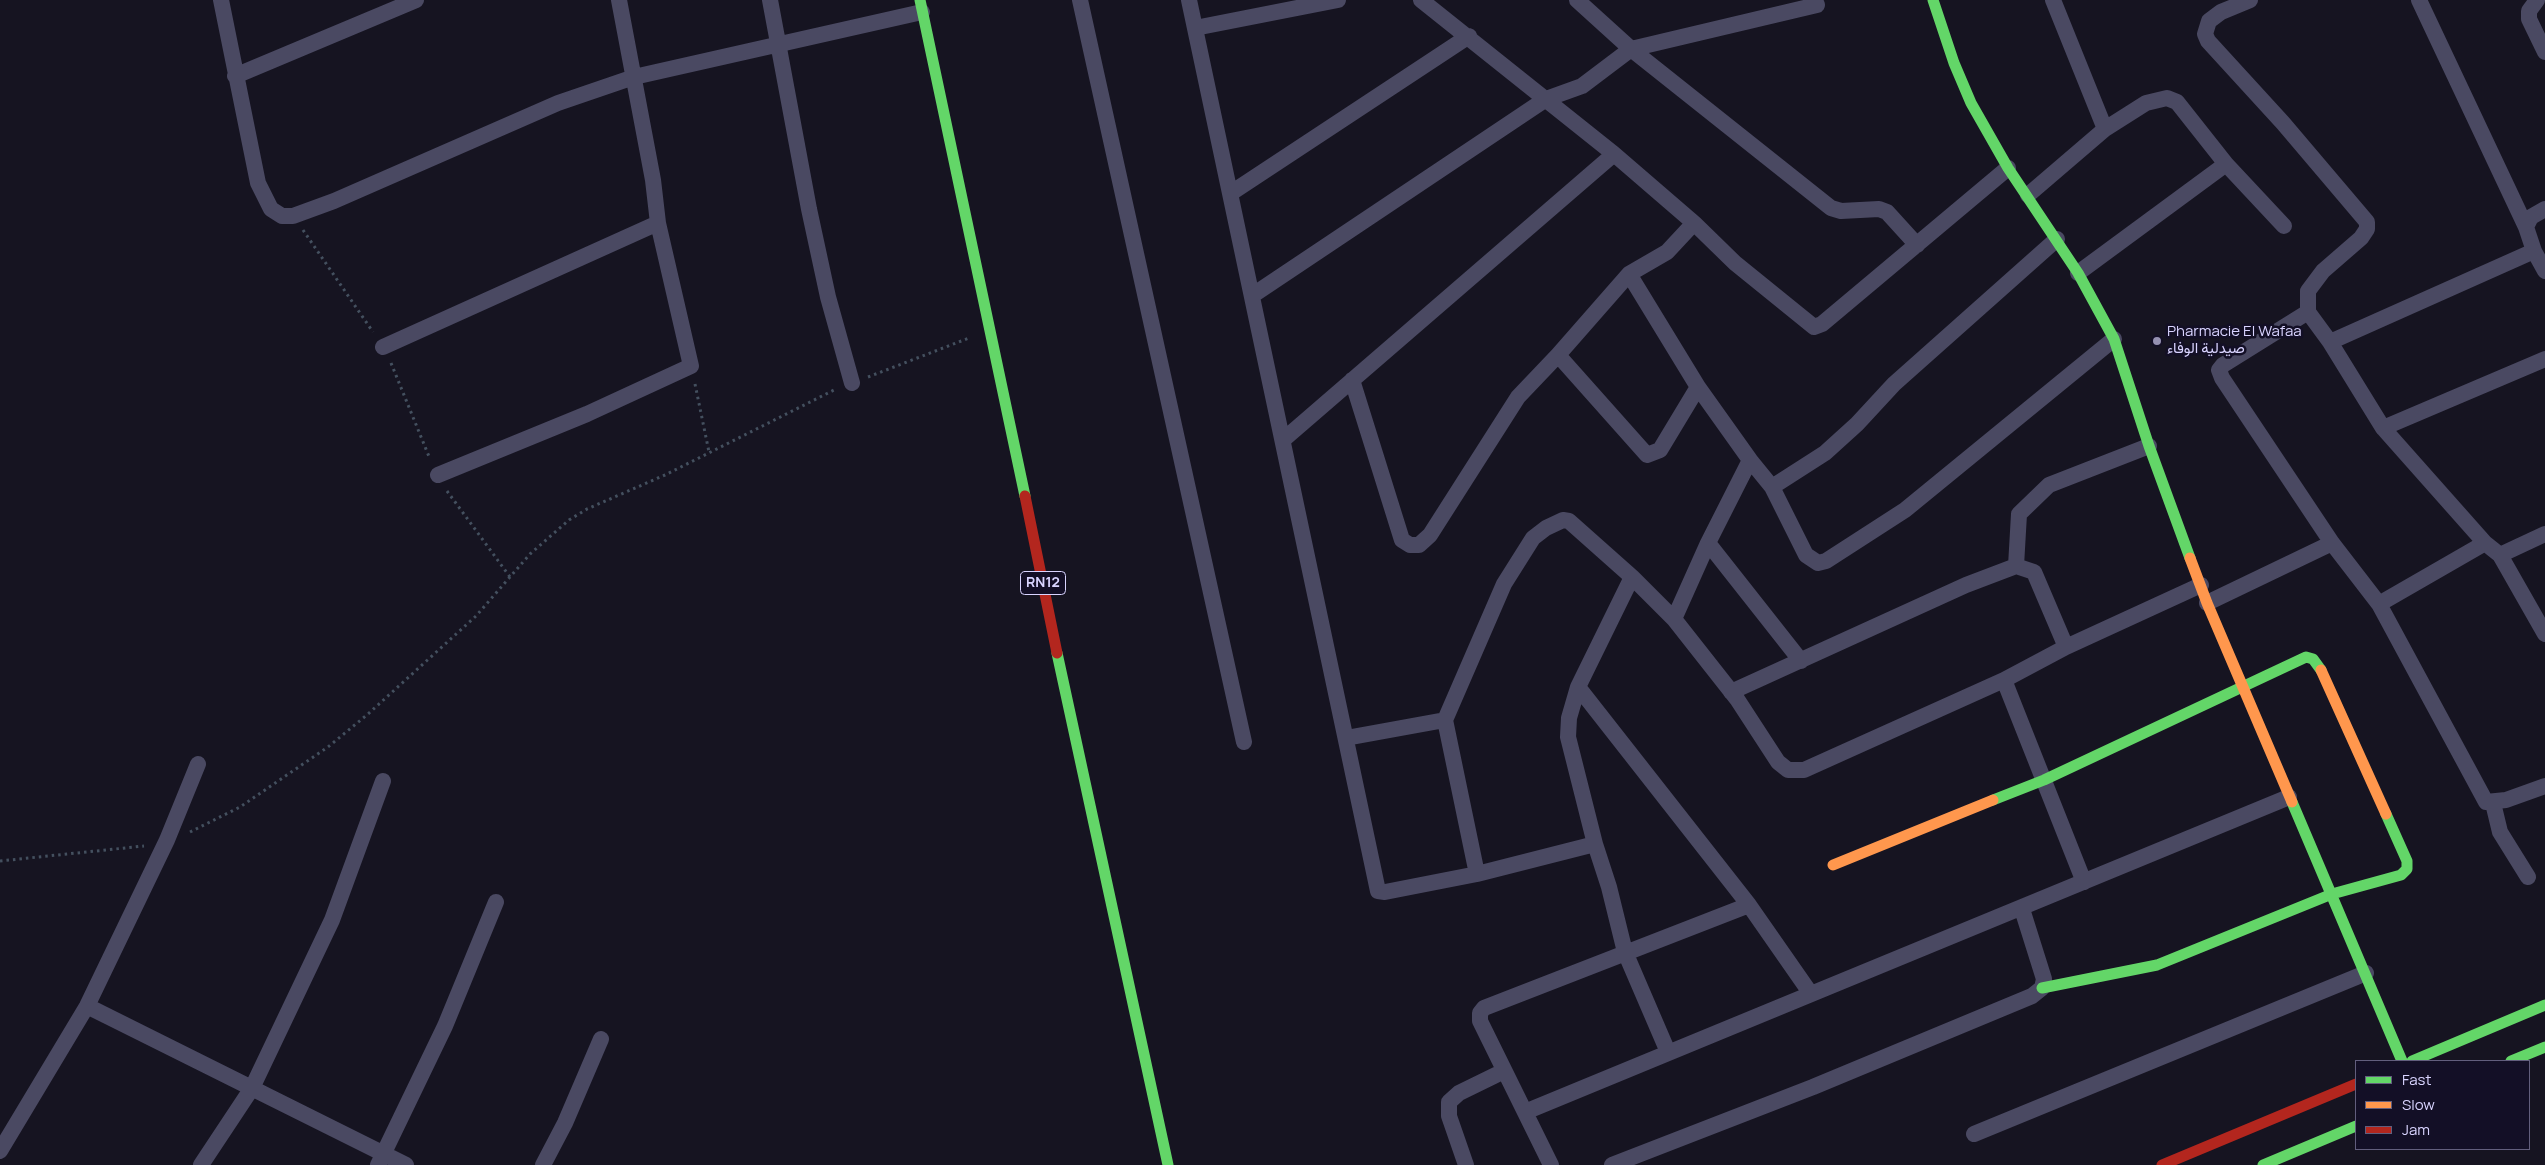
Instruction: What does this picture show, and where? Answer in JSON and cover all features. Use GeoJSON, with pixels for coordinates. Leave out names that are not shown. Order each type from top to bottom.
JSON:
{"type":"FeatureCollection","features":[{"type":"Feature","properties":{"kind":"street"},"geometry":{"type":"LineString","coordinates":[[221,0],[258,182],[271,209],[282,216],[293,216],[334,201],[558,103],[634,77],[778,44],[921,6]]}},
{"type":"Feature","properties":{"kind":"street"},"geometry":{"type":"LineString","coordinates":[[235,76],[416,0]]}},
{"type":"Feature","properties":{"kind":"street"},"geometry":{"type":"LineString","coordinates":[[438,475],[587,414],[691,366],[658,223],[634,77],[619,0]]}},
{"type":"Feature","properties":{"kind":"street"},"geometry":{"type":"LineString","coordinates":[[770,0],[809,209],[828,297],[852,383]]}},
{"type":"Feature","properties":{"kind":"street"},"geometry":{"type":"LineString","coordinates":[[1080,0],[1244,742]]}},
{"type":"Feature","properties":{"kind":"street"},"geometry":{"type":"LineString","coordinates":[[1189,0],[1378,891],[1385,892],[1476,874],[1595,844]]}},
{"type":"Feature","properties":{"kind":"street"},"geometry":{"type":"LineString","coordinates":[[1195,28],[1338,0]]}},
{"type":"Feature","properties":{"kind":"street"},"geometry":{"type":"LineString","coordinates":[[1421,0],[1469,36],[1614,154],[1694,223],[1735,264],[1814,327],[1822,324],[2008,168]]}},
{"type":"Feature","properties":{"kind":"street"},"geometry":{"type":"LineString","coordinates":[[1577,0],[1632,49],[1831,208],[1841,211],[1879,209],[1887,212],[1917,245]]}},
{"type":"Feature","properties":{"kind":"street"},"geometry":{"type":"LineString","coordinates":[[1253,295],[1546,99],[1582,86],[1632,49],[1816,5],[1815,0]]}},
{"type":"Feature","properties":{"kind":"street"},"geometry":{"type":"LineString","coordinates":[[1933,0],[1954,63],[1971,102],[2008,168],[2028,195],[2078,273],[2114,339],[2149,446],[2208,603],[2402,1060]]}},
{"type":"Feature","properties":{"kind":"street"},"geometry":{"type":"LineString","coordinates":[[2053,0],[2105,129]]}},
{"type":"Feature","properties":{"kind":"street"},"geometry":{"type":"LineString","coordinates":[[2250,0],[2221,12],[2209,20],[2205,34],[2208,41],[2283,123],[2367,222],[2367,229],[2360,238],[2323,271],[2308,291],[2308,312],[2330,342],[2383,428],[2485,543],[2500,555],[2545,634]]}},
{"type":"Feature","properties":{"kind":"street"},"geometry":{"type":"LineString","coordinates":[[2419,0],[2526,227],[2534,251],[2545,271]]}},
{"type":"Feature","properties":{"kind":"street"},"geometry":{"type":"LineString","coordinates":[[2537,0],[2529,11],[2529,19],[2545,52]]}},
{"type":"Feature","properties":{"kind":"street","name":"RN12"},"geometry":{"type":"LineString","coordinates":[[921,6],[991,330],[1057,655],[1168,1165]]}},
{"type":"Feature","properties":{"kind":"street"},"geometry":{"type":"LineString","coordinates":[[1231,193],[1469,36]]}},
{"type":"Feature","properties":{"kind":"street"},"geometry":{"type":"LineString","coordinates":[[2028,195],[2105,129],[2146,103],[2167,98],[2177,102],[2226,164],[2284,226]]}},
{"type":"Feature","properties":{"kind":"street"},"geometry":{"type":"LineString","coordinates":[[1283,440],[1614,154]]}},
{"type":"Feature","properties":{"kind":"street"},"geometry":{"type":"LineString","coordinates":[[2078,273],[2226,164]]}},
{"type":"Feature","properties":{"kind":"street"},"geometry":{"type":"LineString","coordinates":[[2526,227],[2531,217],[2545,209]]}},
{"type":"Feature","properties":{"kind":"street"},"geometry":{"type":"LineString","coordinates":[[383,347],[658,223]]}},
{"type":"Feature","properties":{"kind":"street"},"geometry":{"type":"LineString","coordinates":[[1352,380],[1402,540],[1410,545],[1419,545],[1430,535],[1518,397],[1558,355],[1629,274],[1666,252],[1694,223]]}},
{"type":"Feature","properties":{"kind":"street"},"geometry":{"type":"LineString","coordinates":[[1772,487],[1831,447],[1858,424],[1894,384],[2057,239]]}},
{"type":"Feature","properties":{"kind":"street"},"geometry":{"type":"LineString","coordinates":[[2330,342],[2534,251]]}},
{"type":"Feature","properties":{"kind":"street"},"geometry":{"type":"LineString","coordinates":[[1629,274],[1698,388],[1772,487],[1806,555],[1818,563],[1826,561],[1905,510],[2114,339]]}},
{"type":"Feature","properties":{"kind":"street"},"geometry":{"type":"LineString","coordinates":[[2308,312],[2223,365],[2219,370],[2332,543],[2379,604],[2486,802],[2493,803],[2545,786]]}},
{"type":"Feature","properties":{"kind":"street"},"geometry":{"type":"LineString","coordinates":[[1558,355],[1647,455],[1660,450],[1698,388]]}},
{"type":"Feature","properties":{"kind":"street"},"geometry":{"type":"LineString","coordinates":[[2383,428],[2545,359]]}},
{"type":"Feature","properties":{"kind":"street"},"geometry":{"type":"LineString","coordinates":[[2016,566],[2019,514],[2049,485],[2149,446]]}},
{"type":"Feature","properties":{"kind":"street"},"geometry":{"type":"LineString","coordinates":[[1674,619],[1708,543],[1750,460]]}},
{"type":"Feature","properties":{"kind":"street"},"geometry":{"type":"LineString","coordinates":[[1476,874],[1445,720],[1504,584],[1533,538],[1546,528],[1563,520],[1569,521],[1632,577],[1674,619],[1731,692],[1778,762],[1788,770],[1796,771],[1804,770],[2004,680],[2066,647],[2201,584]]}},
{"type":"Feature","properties":{"kind":"street"},"geometry":{"type":"LineString","coordinates":[[2500,555],[2545,534]]}},
{"type":"Feature","properties":{"kind":"street"},"geometry":{"type":"LineString","coordinates":[[1708,543],[1801,661]]}},
{"type":"Feature","properties":{"kind":"street"},"geometry":{"type":"LineString","coordinates":[[2208,603],[2332,543]]}},
{"type":"Feature","properties":{"kind":"street"},"geometry":{"type":"LineString","coordinates":[[2379,604],[2485,543]]}},
{"type":"Feature","properties":{"kind":"street"},"geometry":{"type":"LineString","coordinates":[[1731,692],[1966,584],[2016,566],[2034,572],[2066,647]]}},
{"type":"Feature","properties":{"kind":"street"},"geometry":{"type":"LineString","coordinates":[[1632,577],[1578,687],[1569,718],[1568,737],[1625,952],[1668,1052]]}},
{"type":"Feature","properties":{"kind":"street"},"geometry":{"type":"LineString","coordinates":[[1612,1165],[1822,1083],[2032,996],[2042,988],[2157,965],[2332,894],[2401,875],[2407,869],[2407,861],[2318,664],[2306,657],[2242,685],[2044,780],[1833,865]]}},
{"type":"Feature","properties":{"kind":"street"},"geometry":{"type":"LineString","coordinates":[[2004,680],[2084,882]]}},
{"type":"Feature","properties":{"kind":"street"},"geometry":{"type":"LineString","coordinates":[[1578,687],[1749,905],[1811,994]]}},
{"type":"Feature","properties":{"kind":"street"},"geometry":{"type":"LineString","coordinates":[[1346,738],[1445,720]]}},
{"type":"Feature","properties":{"kind":"street"},"geometry":{"type":"LineString","coordinates":[[0,1151],[87,1006],[168,840],[198,764]]}},
{"type":"Feature","properties":{"kind":"street"},"geometry":{"type":"LineString","coordinates":[[201,1165],[252,1088],[332,920],[383,781]]}},
{"type":"Feature","properties":{"kind":"street"},"geometry":{"type":"LineString","coordinates":[[1525,1112],[2022,909],[2289,797]]}},
{"type":"Feature","properties":{"kind":"street"},"geometry":{"type":"LineString","coordinates":[[2493,803],[2500,832],[2528,877]]}},
{"type":"Feature","properties":{"kind":"street"},"geometry":{"type":"LineString","coordinates":[[381,1160],[445,1026],[496,902]]}},
{"type":"Feature","properties":{"kind":"street"},"geometry":{"type":"LineString","coordinates":[[1551,1165],[1480,1021],[1480,1013],[1484,1008],[1749,905]]}},
{"type":"Feature","properties":{"kind":"street"},"geometry":{"type":"LineString","coordinates":[[2022,909],[2044,979],[2042,988]]}},
{"type":"Feature","properties":{"kind":"street"},"geometry":{"type":"LineString","coordinates":[[1974,1134],[2366,973]]}},
{"type":"Feature","properties":{"kind":"street"},"geometry":{"type":"LineString","coordinates":[[2414,1060],[2545,1005]]}},
{"type":"Feature","properties":{"kind":"street"},"geometry":{"type":"LineString","coordinates":[[87,1006],[252,1088],[381,1160],[406,1165]]}},
{"type":"Feature","properties":{"kind":"street"},"geometry":{"type":"LineString","coordinates":[[543,1165],[565,1123],[602,1039]]}},
{"type":"Feature","properties":{"kind":"street"},"geometry":{"type":"LineString","coordinates":[[2513,1060],[2545,1047]]}},
{"type":"Feature","properties":{"kind":"street"},"geometry":{"type":"LineString","coordinates":[[1466,1165],[1448,1116],[1449,1102],[1459,1092],[1504,1071]]}},
{"type":"Feature","properties":{"kind":"street"},"geometry":{"type":"LineString","coordinates":[[2162,1165],[2355,1084]]}},
{"type":"Feature","properties":{"kind":"street"},"geometry":{"type":"LineString","coordinates":[[2263,1165],[2355,1126]]}},
{"type":"Feature","properties":{"kind":"path"},"geometry":{"type":"LineString","coordinates":[[293,216],[383,347],[423,448],[466,520],[510,577]]}},
{"type":"Feature","properties":{"kind":"path"},"geometry":{"type":"LineString","coordinates":[[0,861],[91,853],[155,844],[200,828],[240,807],[328,747],[421,669],[476,616],[530,554],[569,520],[587,509],[665,475],[852,383],[991,330]]}},
{"type":"Feature","properties":{"kind":"path"},"geometry":{"type":"LineString","coordinates":[[691,366],[710,452]]}},
{"type":"Feature","properties":{"kind":"traffic: fast"},"geometry":{"type":"LineString","coordinates":[[920,0],[1025,496]]}},
{"type":"Feature","properties":{"kind":"traffic: fast"},"geometry":{"type":"LineString","coordinates":[[1933,0],[1954,63],[1971,103],[2008,168],[2078,273],[2114,339],[2149,446],[2190,558]]}},
{"type":"Feature","properties":{"kind":"traffic: fast"},"geometry":{"type":"LineString","coordinates":[[1057,653],[1168,1165]]}},
{"type":"Feature","properties":{"kind":"traffic: fast"},"geometry":{"type":"LineString","coordinates":[[1993,800],[2044,780],[2306,657],[2313,659],[2321,670]]}},
{"type":"Feature","properties":{"kind":"traffic: fast"},"geometry":{"type":"LineString","coordinates":[[2292,802],[2402,1060]]}},
{"type":"Feature","properties":{"kind":"traffic: fast"},"geometry":{"type":"LineString","coordinates":[[2042,988],[2157,965],[2332,894],[2401,875],[2407,869],[2407,861],[2386,814]]}},
{"type":"Feature","properties":{"kind":"traffic: fast"},"geometry":{"type":"LineString","coordinates":[[2414,1060],[2545,1005]]}},
{"type":"Feature","properties":{"kind":"traffic: fast"},"geometry":{"type":"LineString","coordinates":[[2513,1060],[2545,1047]]}},
{"type":"Feature","properties":{"kind":"traffic: fast"},"geometry":{"type":"LineString","coordinates":[[2263,1165],[2355,1126]]}},
{"type":"Feature","properties":{"kind":"traffic: slow"},"geometry":{"type":"LineString","coordinates":[[2190,558],[2207,603],[2292,802]]}},
{"type":"Feature","properties":{"kind":"traffic: slow"},"geometry":{"type":"LineString","coordinates":[[2321,670],[2386,814]]}},
{"type":"Feature","properties":{"kind":"traffic: slow"},"geometry":{"type":"LineString","coordinates":[[1833,865],[1993,800]]}},
{"type":"Feature","properties":{"kind":"traffic: jam"},"geometry":{"type":"LineString","coordinates":[[1025,496],[1057,653]]}},
{"type":"Feature","properties":{"kind":"traffic: jam"},"geometry":{"type":"LineString","coordinates":[[2162,1165],[2355,1084]]}},
{"type":"Feature","properties":{"kind":"place","name":"Pharmacie El Wafaa صيدلية الوفاء"},"geometry":{"type":"Point","coordinates":[2157,341]}}]}
